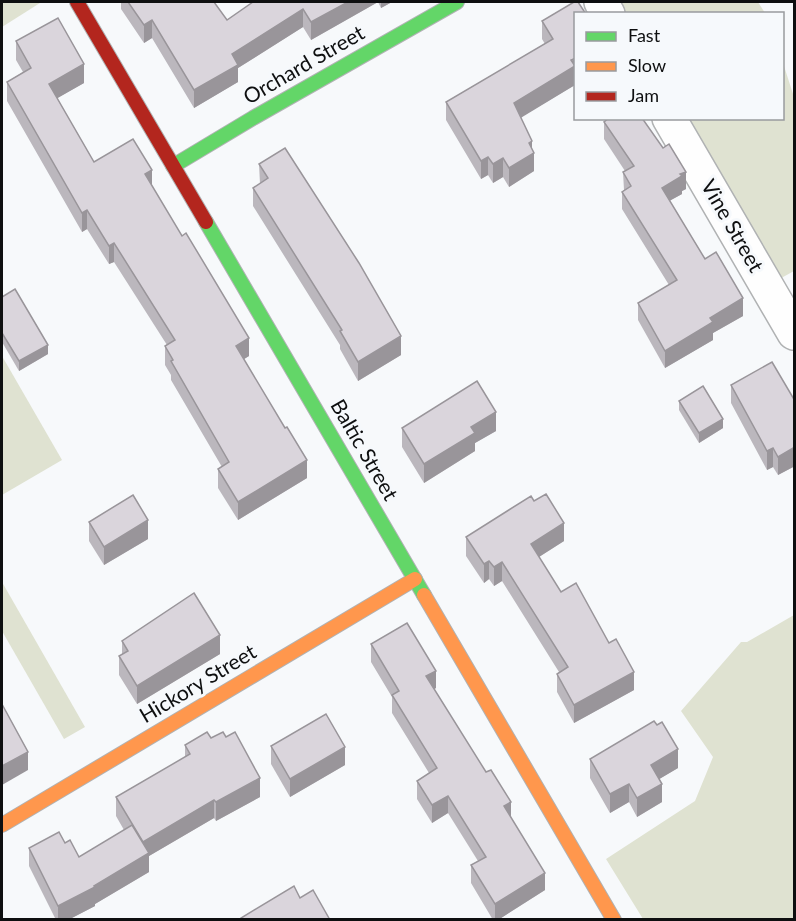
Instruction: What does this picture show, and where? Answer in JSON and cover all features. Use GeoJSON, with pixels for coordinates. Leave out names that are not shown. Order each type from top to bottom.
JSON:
{"type":"FeatureCollection","features":[{"type":"Feature","properties":{"kind":"street","name":"Baltic Street"},"geometry":{"type":"LineString","coordinates":[[77,2],[614,920]]}},
{"type":"Feature","properties":{"kind":"street","name":"Orchard Street"},"geometry":{"type":"LineString","coordinates":[[173,166],[457,2]]}},
{"type":"Feature","properties":{"kind":"street","name":"Vine Street"},"geometry":{"type":"LineString","coordinates":[[670,120],[795,333]]}},
{"type":"Feature","properties":{"kind":"street","name":"Hickory Street"},"geometry":{"type":"LineString","coordinates":[[2,825],[415,579]]}},
{"type":"Feature","properties":{"kind":"green space"},"geometry":{"type":"Polygon","coordinates":[[[2,2],[39,2],[40,3],[2,27],[2,2]]]}},
{"type":"Feature","properties":{"kind":"green space"},"geometry":{"type":"Polygon","coordinates":[[[618,2],[758,2],[764,12],[624,12],[618,2]]]}},
{"type":"Feature","properties":{"kind":"green space"},"geometry":{"type":"Polygon","coordinates":[[[784,66],[794,97],[794,271],[774,282],[684,120],[784,120],[784,66]]]}},
{"type":"Feature","properties":{"kind":"green space"},"geometry":{"type":"Polygon","coordinates":[[[2,356],[62,460],[2,495],[2,356]]]}},
{"type":"Feature","properties":{"kind":"green space"},"geometry":{"type":"Polygon","coordinates":[[[2,582],[85,727],[64,739],[2,631],[2,582]]]}},
{"type":"Feature","properties":{"kind":"green space"},"geometry":{"type":"Polygon","coordinates":[[[794,615],[794,919],[643,919],[606,859],[695,801],[713,757],[681,711],[741,642],[747,642],[794,615]]]}},
{"type":"Feature","properties":{"kind":"building"},"geometry":{"type":"Polygon","coordinates":[[[128,2],[214,2],[227,20],[253,2],[348,2],[311,22],[303,9],[232,54],[238,65],[194,90],[152,20],[144,25],[128,2]]]}},
{"type":"Feature","properties":{"kind":"building"},"geometry":{"type":"Polygon","coordinates":[[[574,2],[578,2],[585,12],[574,12],[574,59],[571,60],[574,67],[514,103],[532,141],[529,143],[534,153],[509,168],[503,158],[493,164],[488,157],[481,161],[446,102],[553,39],[542,21],[574,2]]]}},
{"type":"Feature","properties":{"kind":"building"},"geometry":{"type":"Polygon","coordinates":[[[58,18],[84,64],[49,84],[94,162],[133,139],[152,170],[145,174],[182,236],[186,233],[249,338],[236,346],[307,460],[238,502],[218,469],[229,462],[171,361],[173,360],[165,346],[175,340],[114,243],[109,246],[87,210],[82,213],[7,82],[31,68],[16,41],[58,18]]]}},
{"type":"Feature","properties":{"kind":"building"},"geometry":{"type":"Polygon","coordinates":[[[606,120],[643,120],[663,148],[669,144],[686,172],[662,188],[705,259],[716,252],[743,298],[710,318],[713,322],[665,351],[638,303],[677,280],[622,192],[631,186],[623,172],[634,166],[604,122],[606,120]]]}},
{"type":"Feature","properties":{"kind":"building"},"geometry":{"type":"Polygon","coordinates":[[[285,148],[359,263],[401,336],[358,362],[340,331],[342,330],[253,188],[268,178],[259,164],[285,148]]]}},
{"type":"Feature","properties":{"kind":"building"},"geometry":{"type":"Polygon","coordinates":[[[15,289],[48,345],[19,361],[2,333],[2,297],[15,289]]]}},
{"type":"Feature","properties":{"kind":"building"},"geometry":{"type":"Polygon","coordinates":[[[772,362],[795,401],[795,447],[778,457],[773,448],[767,451],[731,385],[772,362]]]}},
{"type":"Feature","properties":{"kind":"building"},"geometry":{"type":"Polygon","coordinates":[[[477,381],[496,412],[471,427],[475,433],[424,464],[402,428],[477,381]]]}},
{"type":"Feature","properties":{"kind":"building"},"geometry":{"type":"Polygon","coordinates":[[[703,386],[723,419],[699,433],[679,401],[703,386]]]}},
{"type":"Feature","properties":{"kind":"building"},"geometry":{"type":"Polygon","coordinates":[[[546,494],[564,523],[531,544],[561,592],[576,583],[609,643],[616,639],[634,672],[574,705],[557,674],[568,667],[502,562],[494,567],[489,561],[484,564],[466,537],[531,496],[534,501],[546,494]]]}},
{"type":"Feature","properties":{"kind":"building"},"geometry":{"type":"Polygon","coordinates":[[[133,495],[148,520],[104,547],[89,522],[133,495]]]}},
{"type":"Feature","properties":{"kind":"building"},"geometry":{"type":"Polygon","coordinates":[[[194,593],[220,635],[137,686],[119,656],[128,651],[122,641],[194,593]]]}},
{"type":"Feature","properties":{"kind":"building"},"geometry":{"type":"Polygon","coordinates":[[[407,623],[436,671],[426,676],[486,772],[491,770],[511,802],[504,806],[545,873],[495,904],[471,865],[486,857],[448,796],[432,805],[417,781],[437,768],[392,695],[399,691],[371,644],[407,623]]]}},
{"type":"Feature","properties":{"kind":"building"},"geometry":{"type":"Polygon","coordinates":[[[2,707],[28,752],[2,766],[2,707]]]}},
{"type":"Feature","properties":{"kind":"building"},"geometry":{"type":"Polygon","coordinates":[[[326,714],[345,747],[290,779],[271,746],[326,714]]]}},
{"type":"Feature","properties":{"kind":"building"},"geometry":{"type":"Polygon","coordinates":[[[654,721],[657,725],[662,722],[678,749],[651,765],[662,784],[637,798],[629,784],[610,794],[590,759],[654,721]]]}},
{"type":"Feature","properties":{"kind":"building"},"geometry":{"type":"Polygon","coordinates":[[[207,732],[211,738],[223,732],[226,737],[235,732],[260,778],[216,802],[214,800],[143,842],[116,797],[190,754],[185,745],[207,732]]]}},
{"type":"Feature","properties":{"kind":"building"},"geometry":{"type":"Polygon","coordinates":[[[132,825],[149,853],[95,887],[58,906],[29,848],[59,832],[65,843],[70,840],[79,857],[132,825]]]}},
{"type":"Feature","properties":{"kind":"building"},"geometry":{"type":"Polygon","coordinates":[[[294,886],[300,898],[313,890],[330,920],[242,920],[241,918],[294,886]]]}},
{"type":"Feature","properties":{"kind":"traffic: fast"},"geometry":{"type":"LineString","coordinates":[[173,166],[457,2]]}},
{"type":"Feature","properties":{"kind":"traffic: fast"},"geometry":{"type":"LineString","coordinates":[[206,222],[424,595]]}},
{"type":"Feature","properties":{"kind":"traffic: slow"},"geometry":{"type":"LineString","coordinates":[[2,825],[415,579]]}},
{"type":"Feature","properties":{"kind":"traffic: slow"},"geometry":{"type":"LineString","coordinates":[[424,595],[614,920]]}},
{"type":"Feature","properties":{"kind":"traffic: jam"},"geometry":{"type":"LineString","coordinates":[[77,2],[206,222]]}}]}
